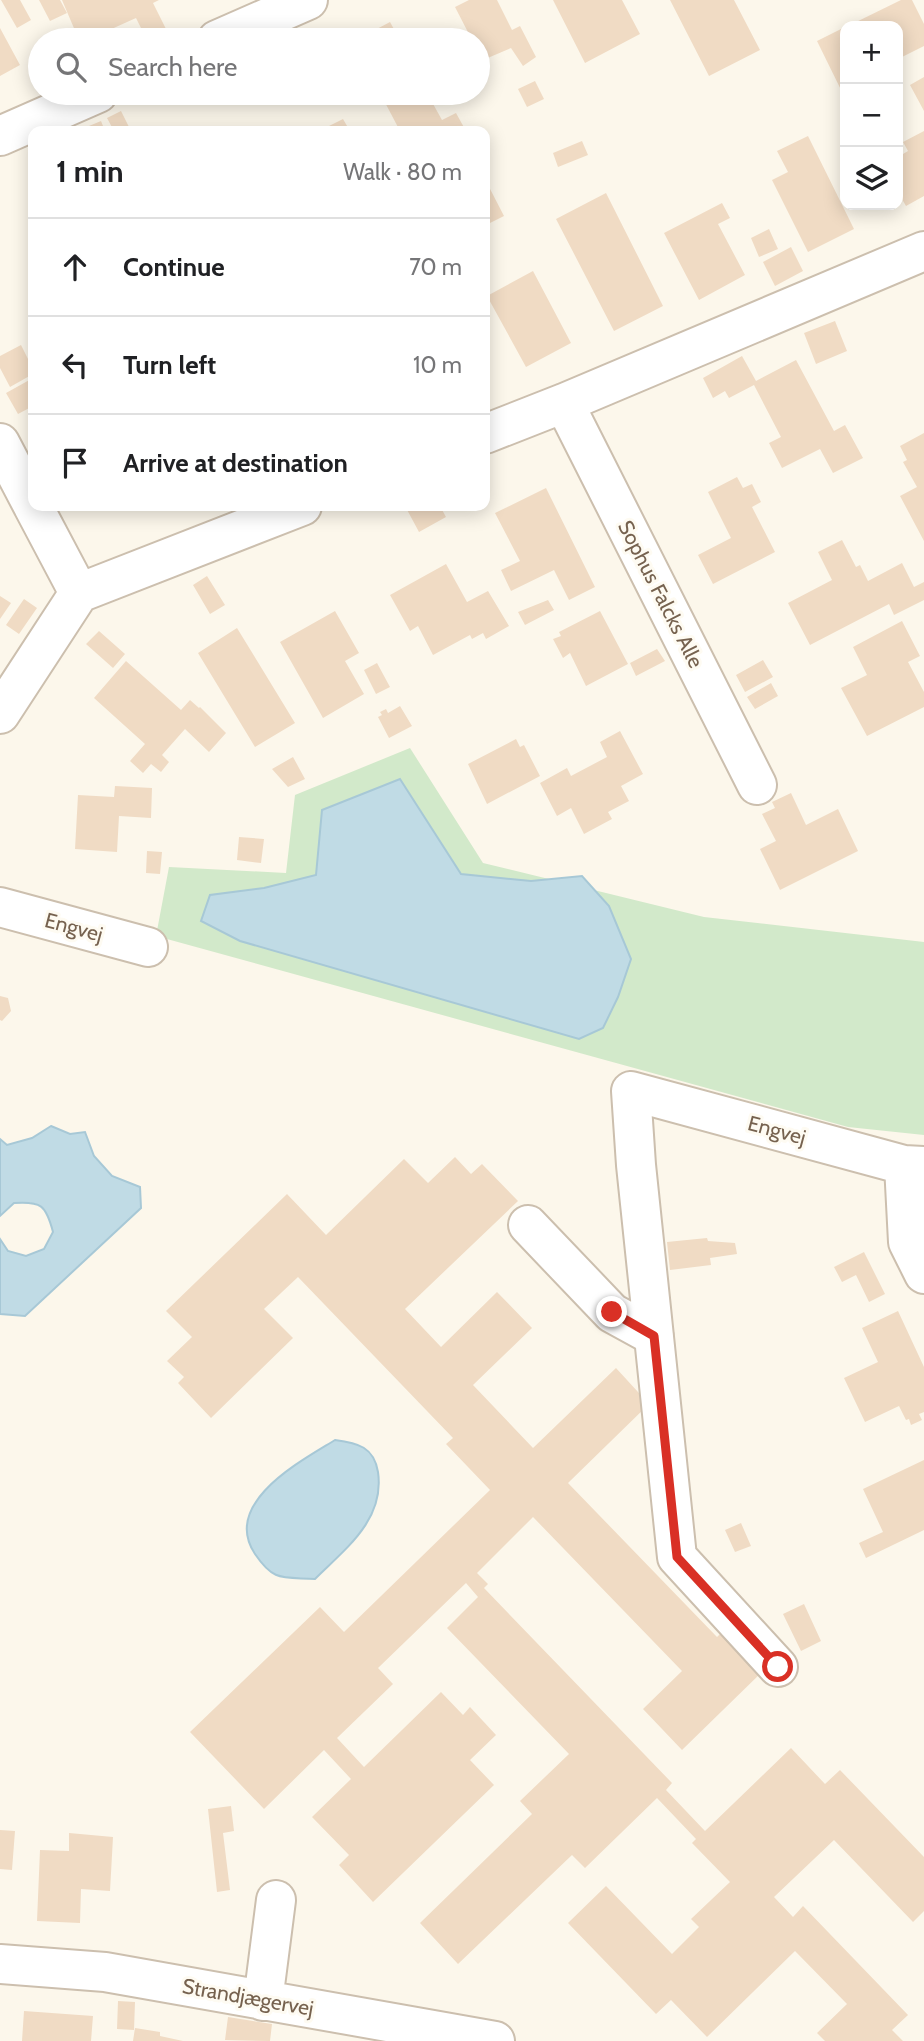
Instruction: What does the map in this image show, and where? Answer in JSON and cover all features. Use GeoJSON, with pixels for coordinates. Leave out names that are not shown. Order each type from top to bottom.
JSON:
{"type":"FeatureCollection","features":[{"type":"Feature","properties":{"kind":"street"},"geometry":{"type":"LineString","coordinates":[[244,28],[308,0]]}},
{"type":"Feature","properties":{"kind":"street"},"geometry":{"type":"LineString","coordinates":[[0,136],[71,105]]}},
{"type":"Feature","properties":{"kind":"street"},"geometry":{"type":"LineString","coordinates":[[490,432],[924,251]]}},
{"type":"Feature","properties":{"kind":"street","name":"Sophus Falcks Alle"},"geometry":{"type":"LineString","coordinates":[[564,403],[757,785]]}},
{"type":"Feature","properties":{"kind":"street"},"geometry":{"type":"LineString","coordinates":[[0,443],[28,496]]}},
{"type":"Feature","properties":{"kind":"street"},"geometry":{"type":"LineString","coordinates":[[36,511],[79,593]]}},
{"type":"Feature","properties":{"kind":"street"},"geometry":{"type":"LineString","coordinates":[[0,714],[79,593],[289,511]]}},
{"type":"Feature","properties":{"kind":"street","name":"Engvej"},"geometry":{"type":"LineString","coordinates":[[0,906],[148,947]]}},
{"type":"Feature","properties":{"kind":"street","name":"Engvej"},"geometry":{"type":"LineString","coordinates":[[654,1336],[631,1091],[914,1165]]}},
{"type":"Feature","properties":{"kind":"street"},"geometry":{"type":"LineString","coordinates":[[914,1165],[908,1242],[924,1274]]}},
{"type":"Feature","properties":{"kind":"street"},"geometry":{"type":"LineString","coordinates":[[528,1225],[612,1312],[654,1336],[677,1557],[778,1667]]}},
{"type":"Feature","properties":{"kind":"street"},"geometry":{"type":"LineString","coordinates":[[263,2000],[276,1900]]}},
{"type":"Feature","properties":{"kind":"street","name":"Strandjægervej"},"geometry":{"type":"LineString","coordinates":[[0,1964],[106,1972],[495,2041]]}},
{"type":"Feature","properties":{"kind":"green space"},"geometry":{"type":"Polygon","coordinates":[[[410,748],[483,863],[704,917],[924,942],[924,1135],[848,1127],[156,936],[169,867],[286,873],[295,795],[410,748]]]}},
{"type":"Feature","properties":{"kind":"water"},"geometry":{"type":"Polygon","coordinates":[[[400,779],[461,874],[531,881],[582,876],[609,906],[631,959],[618,997],[603,1028],[579,1039],[240,941],[201,921],[210,895],[264,888],[316,875],[322,810],[400,779]]]}},
{"type":"Feature","properties":{"kind":"water"},"geometry":{"type":"Polygon","coordinates":[[[51,1126],[70,1134],[85,1132],[94,1156],[112,1176],[140,1187],[141,1208],[25,1316],[0,1314],[0,1239],[8,1251],[26,1256],[44,1249],[53,1232],[45,1210],[36,1204],[14,1203],[0,1216],[0,1139],[7,1145],[32,1138],[51,1126]]]}},
{"type":"Feature","properties":{"kind":"water"},"geometry":{"type":"Polygon","coordinates":[[[335,1440],[364,1448],[373,1457],[378,1472],[379,1489],[369,1519],[350,1545],[315,1579],[287,1578],[274,1574],[255,1554],[247,1535],[248,1518],[256,1501],[270,1486],[286,1472],[335,1440]]]}},
{"type":"Feature","properties":{"kind":"building"},"geometry":{"type":"Polygon","coordinates":[[[1,0],[20,0],[31,20],[17,28],[1,0]]]}},
{"type":"Feature","properties":{"kind":"building"},"geometry":{"type":"Polygon","coordinates":[[[39,0],[60,0],[67,13],[50,21],[39,0]]]}},
{"type":"Feature","properties":{"kind":"building"},"geometry":{"type":"Polygon","coordinates":[[[62,0],[159,0],[153,3],[166,28],[141,28],[136,18],[114,28],[74,28],[62,0]]]}},
{"type":"Feature","properties":{"kind":"building"},"geometry":{"type":"Polygon","coordinates":[[[469,0],[497,0],[512,30],[520,26],[536,57],[523,66],[511,48],[490,57],[490,28],[466,28],[455,7],[469,0]]]}},
{"type":"Feature","properties":{"kind":"building"},"geometry":{"type":"Polygon","coordinates":[[[553,0],[622,0],[640,34],[585,63],[553,0]]]}},
{"type":"Feature","properties":{"kind":"building"},"geometry":{"type":"Polygon","coordinates":[[[670,0],[734,0],[760,50],[709,76],[670,0]]]}},
{"type":"Feature","properties":{"kind":"building"},"geometry":{"type":"Polygon","coordinates":[[[901,0],[912,0],[924,24],[924,46],[903,56],[903,21],[858,21],[901,0]]]}},
{"type":"Feature","properties":{"kind":"building"},"geometry":{"type":"Polygon","coordinates":[[[390,22],[393,28],[379,28],[390,22]]]}},
{"type":"Feature","properties":{"kind":"building"},"geometry":{"type":"Polygon","coordinates":[[[0,28],[20,65],[0,76],[0,28]]]}},
{"type":"Feature","properties":{"kind":"building"},"geometry":{"type":"Polygon","coordinates":[[[840,30],[840,88],[817,41],[840,30]]]}},
{"type":"Feature","properties":{"kind":"building"},"geometry":{"type":"Polygon","coordinates":[[[924,77],[924,111],[910,85],[924,77]]]}},
{"type":"Feature","properties":{"kind":"building"},"geometry":{"type":"Polygon","coordinates":[[[535,81],[544,99],[527,107],[518,89],[535,81]]]}},
{"type":"Feature","properties":{"kind":"building"},"geometry":{"type":"Polygon","coordinates":[[[386,105],[434,105],[442,120],[456,113],[463,126],[397,126],[386,105]]]}},
{"type":"Feature","properties":{"kind":"building"},"geometry":{"type":"Polygon","coordinates":[[[121,111],[128,126],[111,126],[107,118],[121,111]]]}},
{"type":"Feature","properties":{"kind":"building"},"geometry":{"type":"Polygon","coordinates":[[[343,119],[347,126],[329,126],[343,119]]]}},
{"type":"Feature","properties":{"kind":"building"},"geometry":{"type":"Polygon","coordinates":[[[101,121],[103,126],[89,126],[101,121]]]}},
{"type":"Feature","properties":{"kind":"building"},"geometry":{"type":"Polygon","coordinates":[[[924,131],[924,196],[906,206],[903,201],[903,154],[908,151],[903,142],[924,131]]]}},
{"type":"Feature","properties":{"kind":"building"},"geometry":{"type":"Polygon","coordinates":[[[808,136],[840,201],[840,210],[845,210],[854,229],[808,252],[772,180],[788,172],[777,151],[808,136]]]}},
{"type":"Feature","properties":{"kind":"building"},"geometry":{"type":"Polygon","coordinates":[[[582,141],[588,155],[558,167],[553,153],[582,141]]]}},
{"type":"Feature","properties":{"kind":"building"},"geometry":{"type":"Polygon","coordinates":[[[490,189],[504,216],[490,223],[490,189]]]}},
{"type":"Feature","properties":{"kind":"building"},"geometry":{"type":"Polygon","coordinates":[[[606,193],[663,306],[614,331],[556,219],[606,193]]]}},
{"type":"Feature","properties":{"kind":"building"},"geometry":{"type":"Polygon","coordinates":[[[722,203],[730,218],[718,224],[745,275],[699,300],[664,233],[722,203]]]}},
{"type":"Feature","properties":{"kind":"building"},"geometry":{"type":"Polygon","coordinates":[[[769,229],[778,249],[759,257],[751,238],[769,229]]]}},
{"type":"Feature","properties":{"kind":"building"},"geometry":{"type":"Polygon","coordinates":[[[791,247],[803,271],[775,286],[763,262],[791,247]]]}},
{"type":"Feature","properties":{"kind":"building"},"geometry":{"type":"Polygon","coordinates":[[[533,271],[571,343],[526,367],[490,301],[490,294],[533,271]]]}},
{"type":"Feature","properties":{"kind":"building"},"geometry":{"type":"Polygon","coordinates":[[[835,321],[847,351],[816,364],[804,333],[835,321]]]}},
{"type":"Feature","properties":{"kind":"building"},"geometry":{"type":"Polygon","coordinates":[[[21,345],[28,359],[28,377],[10,387],[0,368],[0,356],[21,345]]]}},
{"type":"Feature","properties":{"kind":"building"},"geometry":{"type":"Polygon","coordinates":[[[742,356],[756,381],[796,360],[834,431],[845,425],[863,458],[833,473],[820,449],[782,468],[769,443],[781,437],[754,385],[729,398],[725,391],[713,398],[703,378],[742,356]]]}},
{"type":"Feature","properties":{"kind":"building"},"geometry":{"type":"Polygon","coordinates":[[[28,381],[28,409],[18,414],[6,393],[28,381]]]}},
{"type":"Feature","properties":{"kind":"building"},"geometry":{"type":"Polygon","coordinates":[[[924,433],[924,541],[900,496],[917,487],[903,462],[907,460],[900,446],[924,433]]]}},
{"type":"Feature","properties":{"kind":"building"},"geometry":{"type":"Polygon","coordinates":[[[737,477],[743,488],[752,484],[761,502],[752,507],[775,552],[713,584],[698,555],[731,538],[708,492],[737,477]]]}},
{"type":"Feature","properties":{"kind":"building"},"geometry":{"type":"Polygon","coordinates":[[[546,488],[595,587],[569,600],[554,570],[511,591],[501,570],[520,561],[495,513],[546,488]]]}},
{"type":"Feature","properties":{"kind":"building"},"geometry":{"type":"Polygon","coordinates":[[[408,511],[443,511],[446,517],[419,532],[408,511]]]}},
{"type":"Feature","properties":{"kind":"building"},"geometry":{"type":"Polygon","coordinates":[[[842,540],[856,567],[860,565],[868,581],[902,563],[914,587],[924,582],[924,600],[894,615],[889,604],[810,645],[788,603],[832,580],[818,552],[842,540]]]}},
{"type":"Feature","properties":{"kind":"building"},"geometry":{"type":"Polygon","coordinates":[[[446,564],[467,602],[488,591],[509,626],[486,639],[483,633],[472,639],[470,635],[433,655],[418,626],[410,631],[390,595],[446,564]]]}},
{"type":"Feature","properties":{"kind":"building"},"geometry":{"type":"Polygon","coordinates":[[[207,576],[225,605],[210,614],[193,585],[207,576]]]}},
{"type":"Feature","properties":{"kind":"building"},"geometry":{"type":"Polygon","coordinates":[[[0,596],[11,603],[0,619],[0,596]]]}},
{"type":"Feature","properties":{"kind":"building"},"geometry":{"type":"Polygon","coordinates":[[[24,599],[37,608],[19,634],[6,625],[24,599]]]}},
{"type":"Feature","properties":{"kind":"building"},"geometry":{"type":"Polygon","coordinates":[[[548,600],[554,610],[525,625],[518,612],[548,600]]]}},
{"type":"Feature","properties":{"kind":"building"},"geometry":{"type":"Polygon","coordinates":[[[335,611],[359,653],[345,661],[364,694],[323,718],[280,642],[335,611]]]}},
{"type":"Feature","properties":{"kind":"building"},"geometry":{"type":"Polygon","coordinates":[[[600,611],[628,664],[586,686],[570,653],[563,658],[553,639],[561,636],[559,632],[600,611]]]}},
{"type":"Feature","properties":{"kind":"building"},"geometry":{"type":"Polygon","coordinates":[[[902,621],[920,656],[908,662],[924,692],[924,707],[867,736],[841,688],[867,675],[853,647],[902,621]]]}},
{"type":"Feature","properties":{"kind":"building"},"geometry":{"type":"Polygon","coordinates":[[[237,628],[295,723],[255,747],[198,653],[237,628]]]}},
{"type":"Feature","properties":{"kind":"building"},"geometry":{"type":"Polygon","coordinates":[[[99,631],[125,654],[113,668],[86,644],[99,631]]]}},
{"type":"Feature","properties":{"kind":"building"},"geometry":{"type":"Polygon","coordinates":[[[657,649],[665,661],[636,676],[630,663],[657,649]]]}},
{"type":"Feature","properties":{"kind":"building"},"geometry":{"type":"Polygon","coordinates":[[[763,660],[773,677],[745,692],[736,675],[763,660]]]}},
{"type":"Feature","properties":{"kind":"building"},"geometry":{"type":"Polygon","coordinates":[[[126,661],[181,710],[190,700],[226,733],[209,752],[185,729],[162,755],[169,762],[161,772],[151,764],[143,773],[130,761],[145,744],[94,698],[126,661]]]}},
{"type":"Feature","properties":{"kind":"building"},"geometry":{"type":"Polygon","coordinates":[[[377,663],[390,687],[376,694],[364,670],[377,663]]]}},
{"type":"Feature","properties":{"kind":"building"},"geometry":{"type":"Polygon","coordinates":[[[771,683],[778,696],[755,709],[747,697],[771,683]]]}},
{"type":"Feature","properties":{"kind":"building"},"geometry":{"type":"Polygon","coordinates":[[[400,706],[412,726],[389,738],[378,717],[382,715],[380,712],[386,709],[388,713],[400,706]]]}},
{"type":"Feature","properties":{"kind":"building"},"geometry":{"type":"Polygon","coordinates":[[[620,731],[643,774],[621,786],[629,801],[608,812],[612,819],[584,834],[571,808],[557,816],[540,783],[567,768],[571,776],[607,757],[600,742],[620,731]]]}},
{"type":"Feature","properties":{"kind":"building"},"geometry":{"type":"Polygon","coordinates":[[[516,739],[520,747],[524,745],[540,776],[487,804],[468,764],[516,739]]]}},
{"type":"Feature","properties":{"kind":"building"},"geometry":{"type":"Polygon","coordinates":[[[293,757],[305,779],[288,787],[272,769],[293,757]]]}},
{"type":"Feature","properties":{"kind":"building"},"geometry":{"type":"Polygon","coordinates":[[[115,786],[152,788],[151,818],[119,816],[117,852],[75,849],[78,795],[114,797],[115,786]]]}},
{"type":"Feature","properties":{"kind":"building"},"geometry":{"type":"Polygon","coordinates":[[[791,793],[806,825],[838,809],[858,851],[780,890],[760,849],[776,841],[762,814],[775,808],[772,802],[791,793]]]}},
{"type":"Feature","properties":{"kind":"building"},"geometry":{"type":"Polygon","coordinates":[[[239,837],[264,839],[261,863],[237,860],[239,837]]]}},
{"type":"Feature","properties":{"kind":"building"},"geometry":{"type":"Polygon","coordinates":[[[147,851],[162,852],[160,874],[146,873],[147,851]]]}},
{"type":"Feature","properties":{"kind":"building"},"geometry":{"type":"Polygon","coordinates":[[[0,996],[8,998],[11,1011],[2,1021],[0,1020],[0,996]]]}},
{"type":"Feature","properties":{"kind":"building"},"geometry":{"type":"Polygon","coordinates":[[[455,1157],[471,1174],[482,1164],[518,1201],[405,1309],[441,1347],[497,1292],[532,1328],[473,1385],[533,1448],[616,1368],[649,1404],[568,1483],[717,1637],[724,1630],[763,1671],[682,1750],[643,1709],[682,1671],[533,1517],[477,1573],[488,1584],[484,1588],[672,1783],[666,1790],[705,1831],[791,1748],[825,1784],[840,1770],[924,1857],[924,1911],[913,1922],[834,1840],[774,1897],[793,1917],[803,1906],[908,2015],[892,2030],[903,2041],[825,2041],[817,2033],[847,2004],[795,1951],[707,2037],[671,2000],[656,2014],[568,1923],[606,1886],[672,1954],[699,1927],[691,1919],[730,1882],[692,1843],[696,1839],[657,1798],[585,1868],[572,1855],[458,1964],[420,1923],[532,1814],[520,1801],[569,1754],[447,1628],[478,1597],[466,1583],[378,1668],[393,1684],[337,1738],[364,1767],[441,1692],[463,1715],[470,1707],[496,1735],[470,1760],[494,1785],[373,1902],[339,1865],[349,1855],[312,1817],[351,1779],[324,1750],[264,1809],[190,1732],[320,1607],[344,1632],[490,1490],[446,1444],[453,1438],[298,1277],[264,1309],[293,1338],[211,1418],[178,1383],[184,1377],[167,1361],[192,1337],[166,1311],[287,1194],[326,1235],[404,1159],[428,1183],[455,1157]]]}},
{"type":"Feature","properties":{"kind":"building"},"geometry":{"type":"Polygon","coordinates":[[[707,1238],[708,1241],[735,1243],[737,1254],[710,1258],[711,1265],[670,1270],[667,1242],[707,1238]]]}},
{"type":"Feature","properties":{"kind":"building"},"geometry":{"type":"Polygon","coordinates":[[[864,1252],[885,1294],[869,1302],[856,1275],[842,1282],[834,1267],[864,1252]]]}},
{"type":"Feature","properties":{"kind":"building"},"geometry":{"type":"Polygon","coordinates":[[[898,1311],[924,1367],[924,1412],[919,1414],[922,1420],[911,1425],[899,1406],[865,1422],[844,1378],[878,1362],[862,1328],[898,1311]]]}},
{"type":"Feature","properties":{"kind":"building"},"geometry":{"type":"Polygon","coordinates":[[[924,1460],[924,1530],[866,1558],[859,1543],[883,1532],[863,1489],[924,1460]]]}},
{"type":"Feature","properties":{"kind":"building"},"geometry":{"type":"Polygon","coordinates":[[[741,1523],[751,1546],[735,1552],[725,1530],[741,1523]]]}},
{"type":"Feature","properties":{"kind":"building"},"geometry":{"type":"Polygon","coordinates":[[[804,1604],[821,1641],[801,1651],[783,1614],[804,1604]]]}},
{"type":"Feature","properties":{"kind":"building"},"geometry":{"type":"Polygon","coordinates":[[[231,1806],[234,1831],[223,1833],[230,1890],[217,1892],[208,1809],[231,1806]]]}},
{"type":"Feature","properties":{"kind":"building"},"geometry":{"type":"Polygon","coordinates":[[[0,1830],[15,1831],[12,1870],[0,1869],[0,1830]]]}},
{"type":"Feature","properties":{"kind":"building"},"geometry":{"type":"Polygon","coordinates":[[[69,1833],[113,1837],[110,1891],[81,1889],[80,1923],[37,1921],[40,1850],[69,1851],[69,1833]]]}},
{"type":"Feature","properties":{"kind":"building"},"geometry":{"type":"Polygon","coordinates":[[[118,2001],[135,2002],[134,2030],[117,2029],[118,2001]]]}},
{"type":"Feature","properties":{"kind":"building"},"geometry":{"type":"Polygon","coordinates":[[[24,2011],[93,2016],[91,2041],[22,2041],[24,2011]]]}},
{"type":"Feature","properties":{"kind":"building"},"geometry":{"type":"Polygon","coordinates":[[[228,2017],[272,2024],[270,2041],[225,2040],[228,2017]]]}},
{"type":"Feature","properties":{"kind":"building"},"geometry":{"type":"Polygon","coordinates":[[[135,2028],[160,2032],[160,2036],[183,2041],[133,2041],[135,2028]]]}},
{"type":"Feature","properties":{"kind":"route"},"geometry":{"type":"LineString","coordinates":[[612,1312],[654,1336],[677,1557],[778,1667]]}}]}
